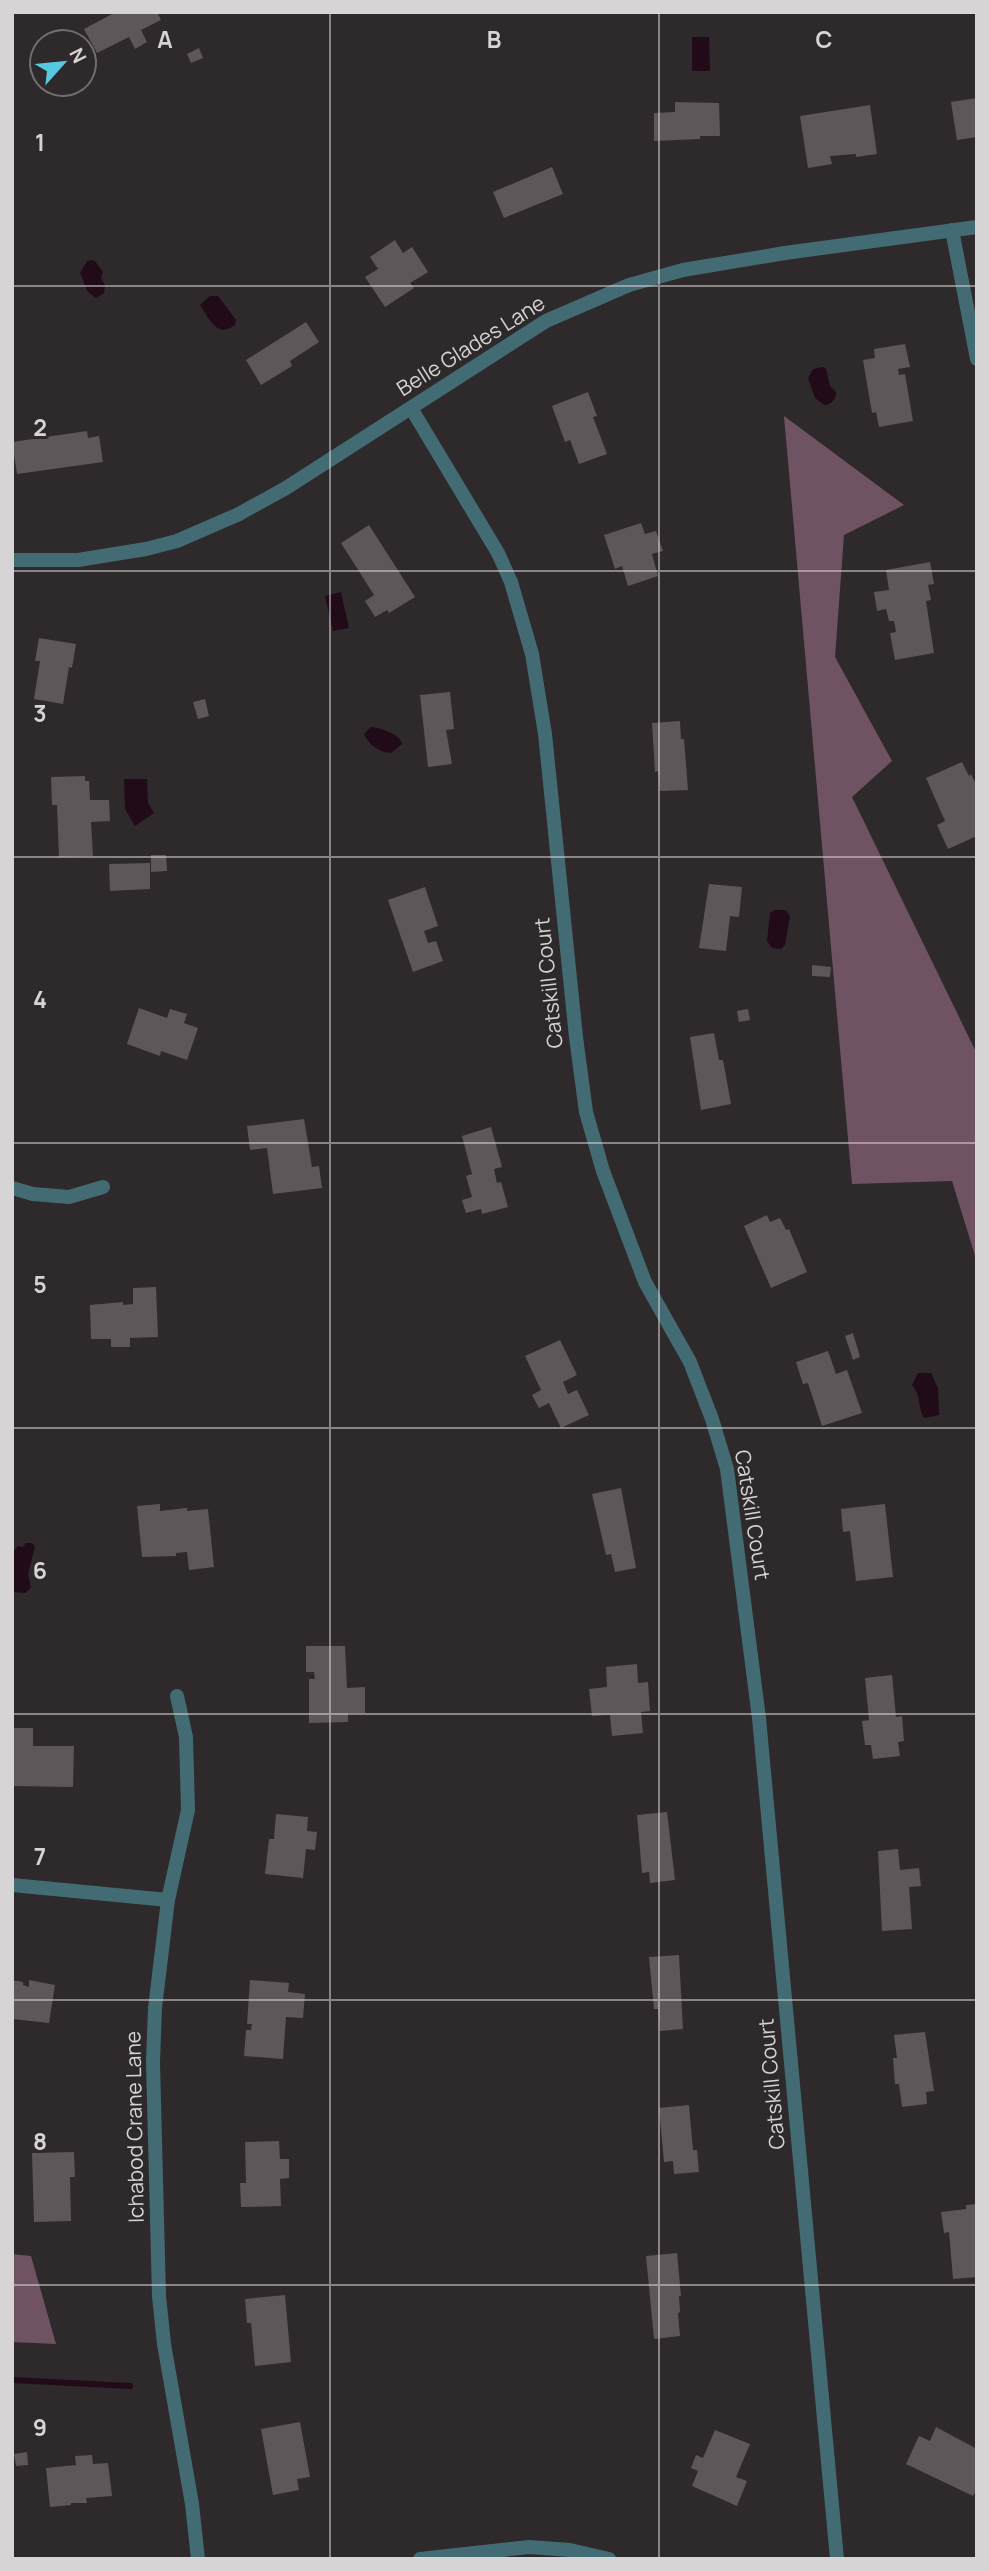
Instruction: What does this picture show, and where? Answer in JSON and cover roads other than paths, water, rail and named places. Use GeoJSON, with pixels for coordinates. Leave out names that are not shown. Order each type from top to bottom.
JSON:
{"type":"FeatureCollection","features":[{"type":"Feature","properties":{"kind":"street","name":"Belle Glades Lane"},"geometry":{"type":"LineString","coordinates":[[12,560],[78,560],[146,549],[177,541],[239,514],[286,488],[546,321],[629,285],[708,266],[977,227]]}},
{"type":"Feature","properties":{"kind":"street"},"geometry":{"type":"LineString","coordinates":[[952,230],[977,359]]}},
{"type":"Feature","properties":{"kind":"street","name":"Catskill Court"},"geometry":{"type":"LineString","coordinates":[[411,408],[498,553],[511,582],[531,654],[545,734],[586,1112],[603,1171],[645,1282],[690,1362],[712,1419],[727,1469],[759,1718],[837,2559]]}},
{"type":"Feature","properties":{"kind":"street"},"geometry":{"type":"LineString","coordinates":[[12,1188],[33,1194],[69,1197],[103,1187]]}},
{"type":"Feature","properties":{"kind":"street","name":"Ichabod Crane Lane"},"geometry":{"type":"LineString","coordinates":[[177,1696],[186,1737],[188,1810],[168,1900],[155,2008],[153,2062],[159,2296],[164,2344],[192,2504],[198,2559]]}},
{"type":"Feature","properties":{"kind":"street"},"geometry":{"type":"LineString","coordinates":[[12,1885],[168,1900]]}},
{"type":"Feature","properties":{"kind":"street"},"geometry":{"type":"LineString","coordinates":[[420,2559],[529,2547],[570,2550],[609,2559]]}},
{"type":"Feature","properties":{"kind":"waterway"},"geometry":{"type":"LineString","coordinates":[[12,2380],[130,2386]]}}]}
